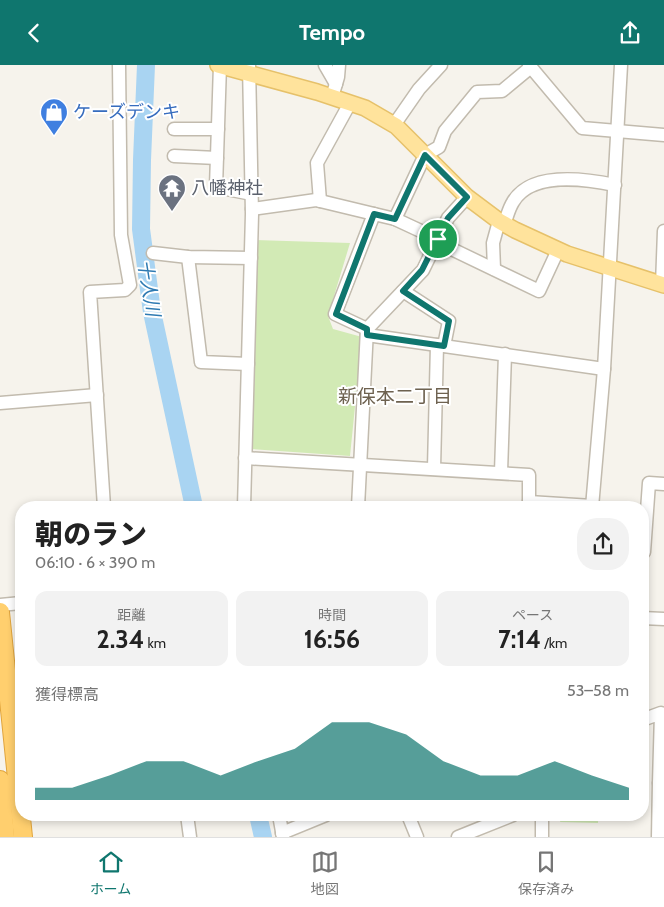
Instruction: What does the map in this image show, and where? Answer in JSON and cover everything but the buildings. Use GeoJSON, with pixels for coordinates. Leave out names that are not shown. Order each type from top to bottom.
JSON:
{"type":"FeatureCollection","features":[{"type":"Feature","properties":{"kind":"highway"},"geometry":{"type":"LineString","coordinates":[[0,612],[15,746]]}},
{"type":"Feature","properties":{"kind":"highway"},"geometry":{"type":"LineString","coordinates":[[0,780],[6,837]]}},
{"type":"Feature","properties":{"kind":"highway"},"geometry":{"type":"LineString","coordinates":[[22,821],[23,837]]}},
{"type":"Feature","properties":{"kind":"main road"},"geometry":{"type":"LineString","coordinates":[[220,65],[248,69],[334,91],[350,103],[365,108],[394,125],[467,197],[501,222],[558,250],[663,285]]}},
{"type":"Feature","properties":{"kind":"street"},"geometry":{"type":"LineString","coordinates":[[104,501],[90,292],[125,290],[130,285],[121,235],[119,65]]}},
{"type":"Feature","properties":{"kind":"street"},"geometry":{"type":"LineString","coordinates":[[220,65],[216,187],[252,194]]}},
{"type":"Feature","properties":{"kind":"street"},"geometry":{"type":"LineString","coordinates":[[325,65],[334,91]]}},
{"type":"Feature","properties":{"kind":"street"},"geometry":{"type":"LineString","coordinates":[[334,91],[338,65]]}},
{"type":"Feature","properties":{"kind":"street"},"geometry":{"type":"LineString","coordinates":[[394,125],[418,89],[441,65]]}},
{"type":"Feature","properties":{"kind":"street"},"geometry":{"type":"LineString","coordinates":[[593,501],[611,269],[621,65]]}},
{"type":"Feature","properties":{"kind":"street"},"geometry":{"type":"LineString","coordinates":[[395,219],[425,155],[439,147],[445,131],[477,92],[502,91],[530,66],[582,128],[664,135]]}},
{"type":"Feature","properties":{"kind":"street"},"geometry":{"type":"LineString","coordinates":[[244,501],[252,209],[248,69]]}},
{"type":"Feature","properties":{"kind":"street"},"geometry":{"type":"LineString","coordinates":[[320,201],[317,163],[350,103]]}},
{"type":"Feature","properties":{"kind":"street"},"geometry":{"type":"LineString","coordinates":[[174,129],[218,129]]}},
{"type":"Feature","properties":{"kind":"street"},"geometry":{"type":"LineString","coordinates":[[174,156],[217,157]]}},
{"type":"Feature","properties":{"kind":"street"},"geometry":{"type":"LineString","coordinates":[[494,269],[493,243],[501,222],[513,201],[529,187],[547,181],[565,179],[615,185]]}},
{"type":"Feature","properties":{"kind":"street"},"geometry":{"type":"LineString","coordinates":[[358,501],[367,332],[422,270],[448,218],[467,197]]}},
{"type":"Feature","properties":{"kind":"street"},"geometry":{"type":"LineString","coordinates":[[252,209],[320,201],[395,219],[539,291],[558,250]]}},
{"type":"Feature","properties":{"kind":"street"},"geometry":{"type":"LineString","coordinates":[[374,214],[336,314],[367,332],[604,369]]}},
{"type":"Feature","properties":{"kind":"street"},"geometry":{"type":"LineString","coordinates":[[663,285],[664,231]]}},
{"type":"Feature","properties":{"kind":"street"},"geometry":{"type":"LineString","coordinates":[[153,253],[188,257],[251,258]]}},
{"type":"Feature","properties":{"kind":"street"},"geometry":{"type":"LineString","coordinates":[[188,257],[201,362],[248,364]]}},
{"type":"Feature","properties":{"kind":"street"},"geometry":{"type":"LineString","coordinates":[[403,291],[449,321],[441,345],[434,468]]}},
{"type":"Feature","properties":{"kind":"street"},"geometry":{"type":"LineString","coordinates":[[501,472],[505,354]]}},
{"type":"Feature","properties":{"kind":"street"},"geometry":{"type":"LineString","coordinates":[[0,403],[97,395]]}},
{"type":"Feature","properties":{"kind":"street"},"geometry":{"type":"LineString","coordinates":[[245,458],[529,475],[529,501]]}},
{"type":"Feature","properties":{"kind":"street"},"geometry":{"type":"LineString","coordinates":[[648,501],[649,483],[664,484]]}},
{"type":"Feature","properties":{"kind":"street"},"geometry":{"type":"LineString","coordinates":[[0,605],[15,604]]}},
{"type":"Feature","properties":{"kind":"street"},"geometry":{"type":"LineString","coordinates":[[649,618],[664,619]]}},
{"type":"Feature","properties":{"kind":"street"},"geometry":{"type":"LineString","coordinates":[[649,717],[663,712],[658,837]]}},
{"type":"Feature","properties":{"kind":"street"},"geometry":{"type":"LineString","coordinates":[[188,821],[190,837]]}},
{"type":"Feature","properties":{"kind":"street"},"geometry":{"type":"LineString","coordinates":[[280,821],[282,835],[313,821]]}},
{"type":"Feature","properties":{"kind":"street"},"geometry":{"type":"LineString","coordinates":[[410,821],[417,837]]}},
{"type":"Feature","properties":{"kind":"street"},"geometry":{"type":"LineString","coordinates":[[458,837],[498,821]]}},
{"type":"Feature","properties":{"kind":"street"},"geometry":{"type":"LineString","coordinates":[[542,821],[542,837]]}},
{"type":"Feature","properties":{"kind":"green space"},"geometry":{"type":"Polygon","coordinates":[[[255,240],[350,243],[328,316],[333,329],[362,337],[350,456],[252,449],[255,240]]]}},
{"type":"Feature","properties":{"kind":"green space"},"geometry":{"type":"Polygon","coordinates":[[[598,821],[598,823],[560,822],[598,821]]]}},
{"type":"Feature","properties":{"kind":"waterway","name":"十人川"},"geometry":{"type":"LineString","coordinates":[[146,65],[141,229],[152,312],[193,501]]}},
{"type":"Feature","properties":{"kind":"waterway","name":"十人川"},"geometry":{"type":"LineString","coordinates":[[259,821],[263,837]]}},
{"type":"Feature","properties":{"kind":"place","name":"ケーズデンキ"},"geometry":{"type":"Point","coordinates":[54,136]}},
{"type":"Feature","properties":{"kind":"place","name":"八幡神社"},"geometry":{"type":"Point","coordinates":[172,212]}},
{"type":"Feature","properties":{"kind":"district","name":"新保本二丁目"},"geometry":{"type":"Point","coordinates":[395,396]}},
{"type":"Feature","properties":{"kind":"route"},"geometry":{"type":"LineString","coordinates":[[425,155],[467,197],[448,218],[438,239],[422,270],[403,291],[449,321],[444,346],[367,335],[367,329],[336,314],[374,214],[395,219],[425,155]]}}]}
